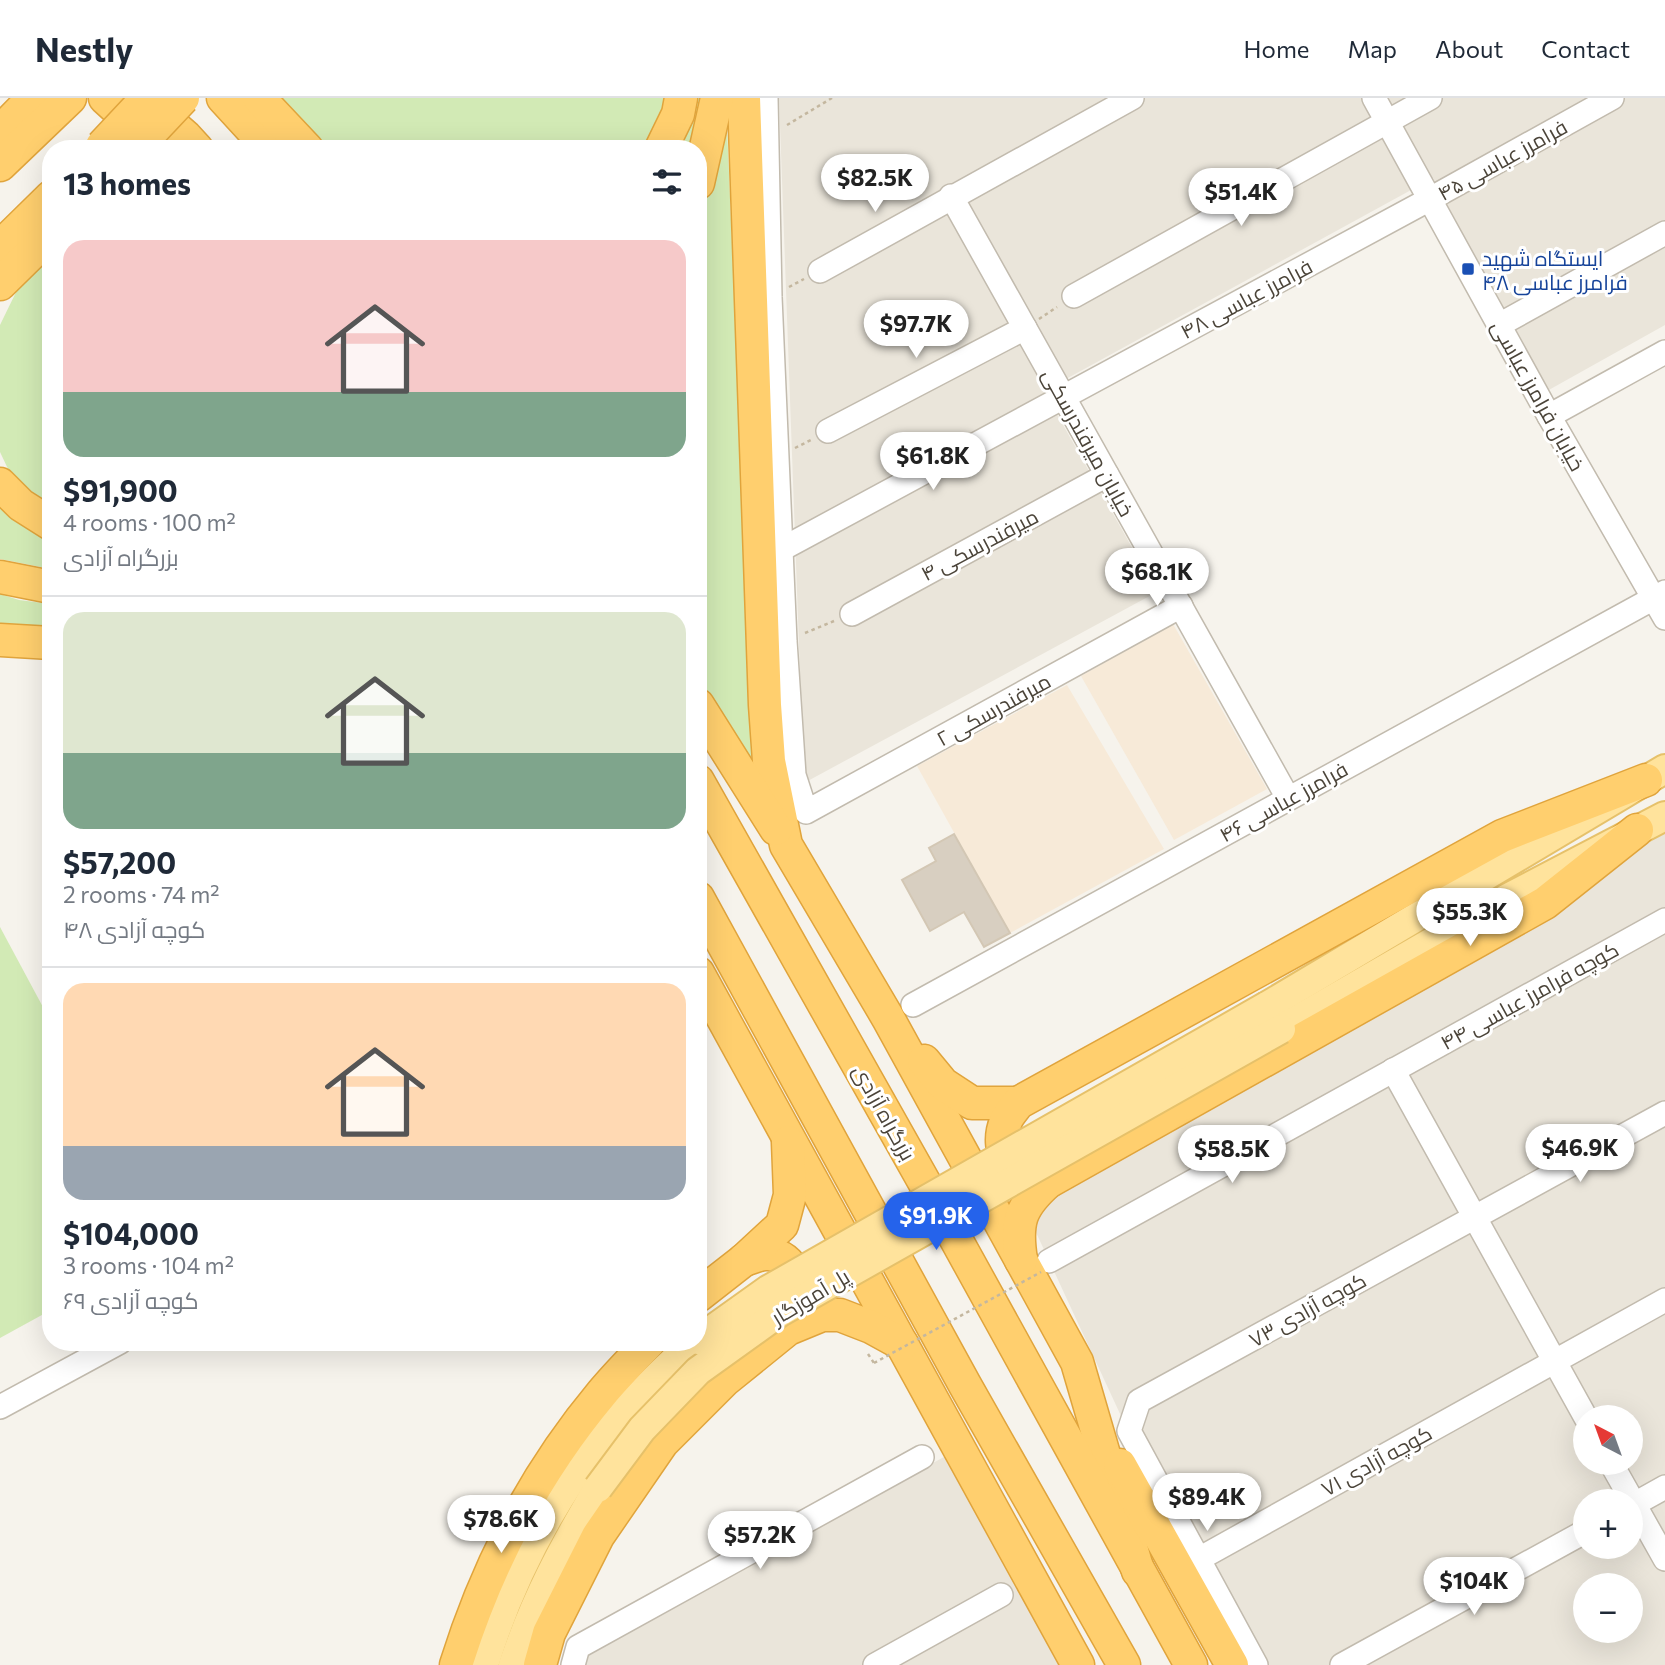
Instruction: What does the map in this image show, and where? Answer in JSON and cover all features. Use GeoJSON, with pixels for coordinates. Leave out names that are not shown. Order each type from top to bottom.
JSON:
{"type":"FeatureCollection","features":[{"type":"Feature","properties":{"kind":"highway"},"geometry":{"type":"LineString","coordinates":[[104,98],[152,140]]}},
{"type":"Feature","properties":{"kind":"highway"},"geometry":{"type":"LineString","coordinates":[[141,98],[190,140]]}},
{"type":"Feature","properties":{"kind":"highway"},"geometry":{"type":"LineString","coordinates":[[108,140],[147,98]]}},
{"type":"Feature","properties":{"kind":"highway"},"geometry":{"type":"LineString","coordinates":[[143,140],[183,98]]}},
{"type":"Feature","properties":{"kind":"highway"},"geometry":{"type":"LineString","coordinates":[[223,98],[262,140]]}},
{"type":"Feature","properties":{"kind":"highway"},"geometry":{"type":"LineString","coordinates":[[259,98],[299,140]]}},
{"type":"Feature","properties":{"kind":"highway"},"geometry":{"type":"LineString","coordinates":[[665,140],[678,114],[681,98]]}},
{"type":"Feature","properties":{"kind":"highway"},"geometry":{"type":"LineString","coordinates":[[707,145],[718,98]]}},
{"type":"Feature","properties":{"kind":"highway"},"geometry":{"type":"LineString","coordinates":[[744,98],[765,705],[769,761],[786,845]]}},
{"type":"Feature","properties":{"kind":"highway"},"geometry":{"type":"LineString","coordinates":[[0,132],[54,102]]}},
{"type":"Feature","properties":{"kind":"highway"},"geometry":{"type":"LineString","coordinates":[[0,165],[54,102]]}},
{"type":"Feature","properties":{"kind":"highway"},"geometry":{"type":"LineString","coordinates":[[2,275],[42,211]]}},
{"type":"Feature","properties":{"kind":"highway"},"geometry":{"type":"LineString","coordinates":[[2,275],[42,242]]}},
{"type":"Feature","properties":{"kind":"highway"},"geometry":{"type":"LineString","coordinates":[[0,484],[21,505],[42,518]]}},
{"type":"Feature","properties":{"kind":"highway"},"geometry":{"type":"LineString","coordinates":[[0,577],[42,585]]}},
{"type":"Feature","properties":{"kind":"highway"},"geometry":{"type":"LineString","coordinates":[[0,640],[42,642]]}},
{"type":"Feature","properties":{"kind":"highway"},"geometry":{"type":"LineString","coordinates":[[707,719],[786,845],[901,1012],[943,1084],[972,1103],[1018,1103]]}},
{"type":"Feature","properties":{"kind":"highway"},"geometry":{"type":"LineString","coordinates":[[1048,1182],[1035,1181],[1018,1173],[1006,1158],[1002,1139],[1006,1121],[1018,1103],[1502,836],[1656,775]]}},
{"type":"Feature","properties":{"kind":"highway","name":"بزرگراه آزادی"},"geometry":{"type":"LineString","coordinates":[[707,797],[936,1203],[1191,1665]]}},
{"type":"Feature","properties":{"kind":"highway"},"geometry":{"type":"LineString","coordinates":[[1037,1265],[1017,1236],[1029,1199],[1048,1182],[1545,903],[1651,823]]}},
{"type":"Feature","properties":{"kind":"highway"},"geometry":{"type":"LineString","coordinates":[[707,914],[965,1385],[1124,1665]]}},
{"type":"Feature","properties":{"kind":"highway"},"geometry":{"type":"LineString","coordinates":[[707,990],[1078,1665]]}},
{"type":"Feature","properties":{"kind":"highway"},"geometry":{"type":"LineString","coordinates":[[901,1012],[1037,1265],[1077,1362],[1138,1571]]}},
{"type":"Feature","properties":{"kind":"highway"},"geometry":{"type":"LineString","coordinates":[[707,1289],[782,1225],[790,1195],[788,1138]]}},
{"type":"Feature","properties":{"kind":"highway"},"geometry":{"type":"LineString","coordinates":[[540,1665],[549,1633],[598,1536],[662,1443],[725,1380],[801,1320],[807,1305],[803,1285],[794,1269],[780,1256],[765,1254],[744,1260]]}},
{"type":"Feature","properties":{"kind":"highway"},"geometry":{"type":"LineString","coordinates":[[788,1329],[822,1315],[840,1315],[871,1327],[902,1344]]}},
{"type":"Feature","properties":{"kind":"highway"},"geometry":{"type":"LineString","coordinates":[[456,1665],[472,1613],[506,1537],[543,1474],[601,1394],[641,1351]]}},
{"type":"Feature","properties":{"kind":"highway"},"geometry":{"type":"LineString","coordinates":[[965,1385],[1031,1579]]}},
{"type":"Feature","properties":{"kind":"highway"},"geometry":{"type":"LineString","coordinates":[[1093,1418],[1232,1665]]}},
{"type":"Feature","properties":{"kind":"main road"},"geometry":{"type":"LineString","coordinates":[[1274,1017],[1656,775]]}},
{"type":"Feature","properties":{"kind":"main road"},"geometry":{"type":"LineString","coordinates":[[1274,1017],[1651,823]]}},
{"type":"Feature","properties":{"kind":"main road","name":"پل آموزگار"},"geometry":{"type":"LineString","coordinates":[[707,1334],[768,1290],[1274,1017]]}},
{"type":"Feature","properties":{"kind":"main road","name":"پل آموزگار"},"geometry":{"type":"LineString","coordinates":[[587,1480],[642,1429],[698,1371],[780,1312],[1274,1017]]}},
{"type":"Feature","properties":{"kind":"main road","name":"پل آموزگار"},"geometry":{"type":"LineString","coordinates":[[587,1480],[620,1414],[683,1351]]}},
{"type":"Feature","properties":{"kind":"main road"},"geometry":{"type":"LineString","coordinates":[[484,1665],[499,1618],[531,1548],[587,1480]]}},
{"type":"Feature","properties":{"kind":"main road"},"geometry":{"type":"LineString","coordinates":[[513,1665],[526,1626],[587,1480]]}},
{"type":"Feature","properties":{"kind":"street"},"geometry":{"type":"LineString","coordinates":[[766,98],[770,297],[785,641]]}},
{"type":"Feature","properties":{"kind":"street"},"geometry":{"type":"LineString","coordinates":[[820,271],[1132,98]]}},
{"type":"Feature","properties":{"kind":"street","name":"خیابان فرامرز عباسی"},"geometry":{"type":"LineString","coordinates":[[1374,98],[1549,416],[1659,595],[1665,618]]}},
{"type":"Feature","properties":{"kind":"street"},"geometry":{"type":"LineString","coordinates":[[1074,296],[1430,98]]}},
{"type":"Feature","properties":{"kind":"street","name":"فرامرز عباسی ۴۵"},"geometry":{"type":"LineString","coordinates":[[1430,199],[1612,98]]}},
{"type":"Feature","properties":{"kind":"street","name":"خیابان میرفندرسکی"},"geometry":{"type":"LineString","coordinates":[[951,197],[1288,798]]}},
{"type":"Feature","properties":{"kind":"street","name":"فرامرز عباسی ۴۸"},"geometry":{"type":"LineString","coordinates":[[782,549],[1430,199]]}},
{"type":"Feature","properties":{"kind":"street"},"geometry":{"type":"LineString","coordinates":[[1499,325],[1665,233]]}},
{"type":"Feature","properties":{"kind":"street"},"geometry":{"type":"LineString","coordinates":[[828,431],[1025,328]]}},
{"type":"Feature","properties":{"kind":"street"},"geometry":{"type":"LineString","coordinates":[[1549,416],[1665,352]]}},
{"type":"Feature","properties":{"kind":"street","name":"میرفندرسکی ۴"},"geometry":{"type":"LineString","coordinates":[[852,614],[1107,475]]}},
{"type":"Feature","properties":{"kind":"street","name":"فرامرز عباسی ۴۶"},"geometry":{"type":"LineString","coordinates":[[901,1012],[1659,595]]}},
{"type":"Feature","properties":{"kind":"street","name":"میرفندرسکی ۲"},"geometry":{"type":"LineString","coordinates":[[785,641],[794,775],[806,812],[1181,606]]}},
{"type":"Feature","properties":{"kind":"street"},"geometry":{"type":"LineString","coordinates":[[1656,775],[1665,755]]}},
{"type":"Feature","properties":{"kind":"street","name":"کوچه فرامرز عباسی ۴۴"},"geometry":{"type":"LineString","coordinates":[[1037,1265],[1665,920]]}},
{"type":"Feature","properties":{"kind":"street"},"geometry":{"type":"LineString","coordinates":[[1393,1070],[1579,1405]]}},
{"type":"Feature","properties":{"kind":"street","name":"کوچه آزادی ۷۳"},"geometry":{"type":"LineString","coordinates":[[1197,1560],[1129,1431],[1139,1401],[1665,1113]]}},
{"type":"Feature","properties":{"kind":"street","name":"کوچه آزادی ۷۱"},"geometry":{"type":"LineString","coordinates":[[1197,1560],[1665,1300]]}},
{"type":"Feature","properties":{"kind":"street"},"geometry":{"type":"LineString","coordinates":[[0,1407],[103,1351]]}},
{"type":"Feature","properties":{"kind":"street"},"geometry":{"type":"LineString","coordinates":[[575,1656],[922,1457]]}},
{"type":"Feature","properties":{"kind":"street"},"geometry":{"type":"LineString","coordinates":[[1643,1499],[1665,1487]]}},
{"type":"Feature","properties":{"kind":"street"},"geometry":{"type":"LineString","coordinates":[[1643,1522],[1665,1559]]}},
{"type":"Feature","properties":{"kind":"street"},"geometry":{"type":"LineString","coordinates":[[1342,1665],[1573,1538]]}},
{"type":"Feature","properties":{"kind":"street"},"geometry":{"type":"LineString","coordinates":[[1197,1560],[1255,1665]]}},
{"type":"Feature","properties":{"kind":"street"},"geometry":{"type":"LineString","coordinates":[[875,1665],[1001,1595]]}},
{"type":"Feature","properties":{"kind":"path"},"geometry":{"type":"LineString","coordinates":[[768,137],[832,98]]}},
{"type":"Feature","properties":{"kind":"path"},"geometry":{"type":"LineString","coordinates":[[770,297],[820,271]]}},
{"type":"Feature","properties":{"kind":"path"},"geometry":{"type":"LineString","coordinates":[[1025,328],[1074,296]]}},
{"type":"Feature","properties":{"kind":"path"},"geometry":{"type":"LineString","coordinates":[[777,457],[828,431]]}},
{"type":"Feature","properties":{"kind":"path"},"geometry":{"type":"LineString","coordinates":[[785,641],[852,614]]}},
{"type":"Feature","properties":{"kind":"path"},"geometry":{"type":"LineString","coordinates":[[874,1363],[1037,1265]]}},
{"type":"Feature","properties":{"kind":"shaded area"},"geometry":{"type":"Polygon","coordinates":[[[779,98],[1665,98],[1665,325],[1547,391],[1433,178],[1044,391],[1157,592],[804,783],[779,98]]]}},
{"type":"Feature","properties":{"kind":"shaded area"},"geometry":{"type":"Polygon","coordinates":[[[1173,624],[1267,789],[1174,840],[1081,676],[1173,624]]]}},
{"type":"Feature","properties":{"kind":"shaded area"},"geometry":{"type":"Polygon","coordinates":[[[1067,685],[1164,849],[1010,933],[917,766],[1067,685]]]}},
{"type":"Feature","properties":{"kind":"shaded area"},"geometry":{"type":"Polygon","coordinates":[[[1665,833],[1665,1665],[1256,1665],[1134,1444],[1021,1200],[1665,833]]]}},
{"type":"Feature","properties":{"kind":"shaded area"},"geometry":{"type":"Polygon","coordinates":[[[951,1453],[1068,1665],[569,1665],[951,1453]]]}},
{"type":"Feature","properties":{"kind":"green space"},"geometry":{"type":"Polygon","coordinates":[[[277,98],[666,98],[665,108],[652,140],[320,140],[277,98]]]}},
{"type":"Feature","properties":{"kind":"green space"},"geometry":{"type":"Polygon","coordinates":[[[694,98],[704,98],[695,140],[679,140],[694,98]]]}},
{"type":"Feature","properties":{"kind":"green space"},"geometry":{"type":"Polygon","coordinates":[[[727,127],[752,705],[762,794],[707,702],[707,190],[727,127]]]}},
{"type":"Feature","properties":{"kind":"green space"},"geometry":{"type":"Polygon","coordinates":[[[42,261],[42,501],[9,471],[0,452],[0,325],[20,284],[42,261]]]}},
{"type":"Feature","properties":{"kind":"green space"},"geometry":{"type":"Polygon","coordinates":[[[0,493],[42,527],[42,567],[0,559],[0,493]]]}},
{"type":"Feature","properties":{"kind":"green space"},"geometry":{"type":"Polygon","coordinates":[[[0,594],[42,603],[42,629],[0,627],[0,594]]]}},
{"type":"Feature","properties":{"kind":"green space"},"geometry":{"type":"Polygon","coordinates":[[[0,927],[42,1005],[42,1315],[0,1338],[0,927]]]}},
{"type":"Feature","properties":{"kind":"building"},"geometry":{"type":"Polygon","coordinates":[[[954,834],[1010,933],[984,947],[964,912],[930,931],[902,880],[936,861],[929,848],[954,834]]]}},
{"type":"Feature","properties":{"kind":"place","name":"ایستگاه شهید فرامرز عباسی ۴۸"},"geometry":{"type":"Point","coordinates":[1468,269]}}]}
